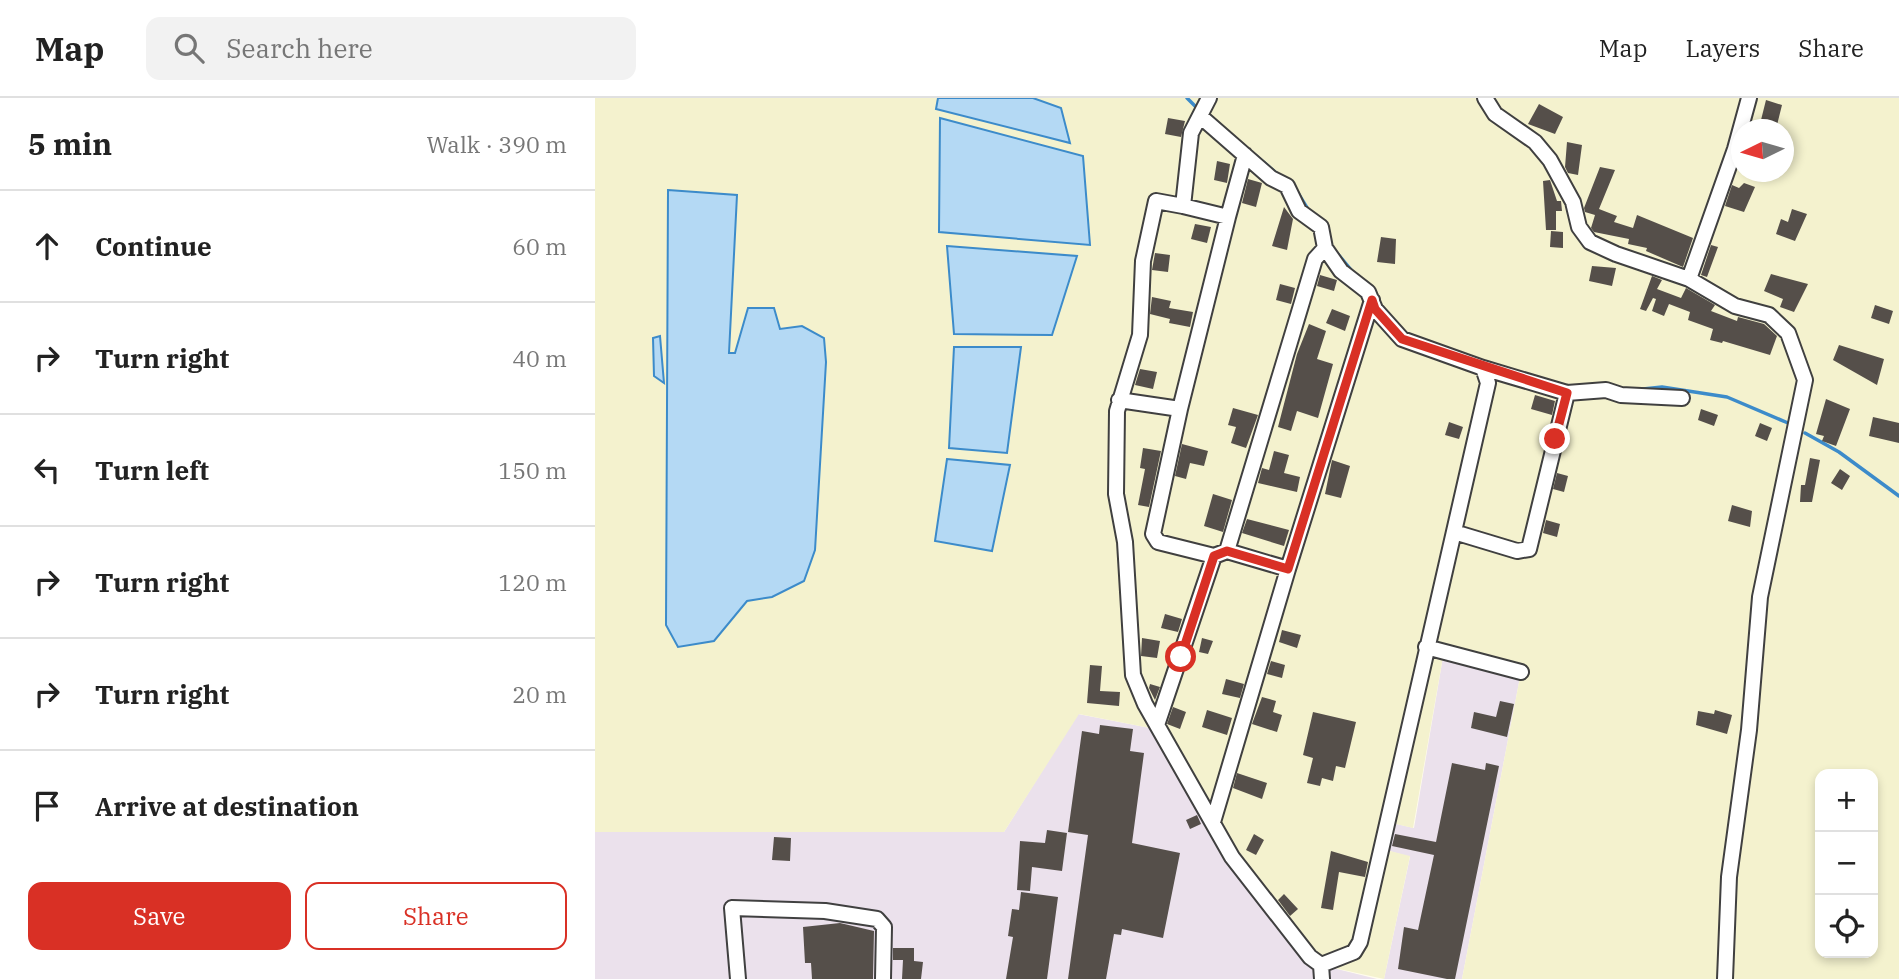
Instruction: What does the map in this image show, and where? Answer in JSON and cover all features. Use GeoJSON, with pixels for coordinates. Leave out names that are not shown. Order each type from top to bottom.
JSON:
{"type":"FeatureCollection","features":[{"type":"Feature","properties":{"kind":"street"},"geometry":{"type":"LineString","coordinates":[[1183,206],[1191,133],[1209,98]]}},
{"type":"Feature","properties":{"kind":"street"},"geometry":{"type":"LineString","coordinates":[[1485,98],[1495,114],[1535,142],[1550,160],[1573,202],[1579,227],[1590,242],[1616,254],[1689,279],[1735,306],[1769,315],[1788,333],[1804,380],[1760,597],[1749,730],[1729,877],[1725,979]]}},
{"type":"Feature","properties":{"kind":"street"},"geometry":{"type":"LineString","coordinates":[[1689,279],[1735,149],[1749,98]]}},
{"type":"Feature","properties":{"kind":"street"},"geometry":{"type":"LineString","coordinates":[[1200,116],[1271,178],[1287,186],[1300,211],[1321,227],[1325,248],[1341,271],[1369,292],[1375,309],[1402,339],[1483,368],[1567,393],[1606,390],[1621,395],[1682,398]]}},
{"type":"Feature","properties":{"kind":"street"},"geometry":{"type":"LineString","coordinates":[[1245,155],[1180,408],[1153,534],[1158,542],[1288,569]]}},
{"type":"Feature","properties":{"kind":"street"},"geometry":{"type":"LineString","coordinates":[[1228,217],[1156,201],[1143,261],[1140,335],[1119,400],[1116,494],[1125,542],[1133,675],[1145,704],[1158,722],[1232,858],[1322,972],[1354,952],[1360,942],[1488,383],[1483,368]]}},
{"type":"Feature","properties":{"kind":"street"},"geometry":{"type":"LineString","coordinates":[[1158,722],[1221,553],[1315,259],[1325,248]]}},
{"type":"Feature","properties":{"kind":"street"},"geometry":{"type":"LineString","coordinates":[[1213,822],[1372,300]]}},
{"type":"Feature","properties":{"kind":"street"},"geometry":{"type":"LineString","coordinates":[[1454,532],[1517,551],[1529,549],[1567,393]]}},
{"type":"Feature","properties":{"kind":"street"},"geometry":{"type":"LineString","coordinates":[[1119,400],[1180,408]]}},
{"type":"Feature","properties":{"kind":"street"},"geometry":{"type":"LineString","coordinates":[[1426,647],[1521,672]]}},
{"type":"Feature","properties":{"kind":"street"},"geometry":{"type":"LineString","coordinates":[[738,979],[732,908],[825,911],[877,919],[884,927],[883,979]]}},
{"type":"Feature","properties":{"kind":"shaded area"},"geometry":{"type":"Polygon","coordinates":[[[595,98],[1899,98],[1899,979],[1462,979],[1521,672],[1444,651],[1413,828],[1392,823],[1386,850],[1410,856],[1384,979],[1321,965],[1225,862],[1150,728],[1079,714],[1004,832],[595,832],[595,98]]]}},
{"type":"Feature","properties":{"kind":"shaded area"},"geometry":{"type":"Polygon","coordinates":[[[1444,651],[1521,672],[1462,979],[1384,979],[1410,857],[1386,850],[1392,823],[1414,828],[1444,651]]]}},
{"type":"Feature","properties":{"kind":"shaded area"},"geometry":{"type":"Polygon","coordinates":[[[1078,714],[1150,728],[1225,862],[1321,965],[1377,979],[595,979],[595,832],[1004,832],[1078,714]]]}},
{"type":"Feature","properties":{"kind":"water"},"geometry":{"type":"Polygon","coordinates":[[[938,98],[1033,98],[1061,108],[1070,143],[936,109],[938,98]]]}},
{"type":"Feature","properties":{"kind":"water"},"geometry":{"type":"Polygon","coordinates":[[[940,118],[1083,156],[1090,245],[939,232],[940,118]]]}},
{"type":"Feature","properties":{"kind":"water"},"geometry":{"type":"Polygon","coordinates":[[[668,190],[737,195],[729,353],[735,353],[748,308],[774,308],[780,329],[802,326],[824,338],[826,362],[815,550],[804,581],[772,597],[747,601],[714,641],[678,647],[666,625],[668,190]]]}},
{"type":"Feature","properties":{"kind":"water"},"geometry":{"type":"Polygon","coordinates":[[[947,246],[1077,256],[1052,335],[954,334],[947,246]]]}},
{"type":"Feature","properties":{"kind":"water"},"geometry":{"type":"Polygon","coordinates":[[[660,336],[664,383],[654,376],[653,338],[660,336]]]}},
{"type":"Feature","properties":{"kind":"water"},"geometry":{"type":"Polygon","coordinates":[[[954,347],[1021,347],[1007,453],[949,448],[954,347]]]}},
{"type":"Feature","properties":{"kind":"water"},"geometry":{"type":"Polygon","coordinates":[[[947,459],[1010,465],[992,551],[935,541],[947,459]]]}},
{"type":"Feature","properties":{"kind":"building"},"geometry":{"type":"Polygon","coordinates":[[[1766,100],[1782,105],[1778,119],[1761,119],[1766,100]]]}},
{"type":"Feature","properties":{"kind":"building"},"geometry":{"type":"Polygon","coordinates":[[[1539,104],[1563,117],[1555,134],[1528,124],[1539,104]]]}},
{"type":"Feature","properties":{"kind":"building"},"geometry":{"type":"Polygon","coordinates":[[[1168,118],[1185,121],[1181,137],[1165,134],[1168,118]]]}},
{"type":"Feature","properties":{"kind":"building"},"geometry":{"type":"Polygon","coordinates":[[[1567,142],[1582,145],[1578,175],[1568,173],[1565,167],[1567,142]]]}},
{"type":"Feature","properties":{"kind":"building"},"geometry":{"type":"Polygon","coordinates":[[[1217,161],[1230,164],[1227,183],[1214,180],[1217,161]]]}},
{"type":"Feature","properties":{"kind":"building"},"geometry":{"type":"Polygon","coordinates":[[[1600,167],[1615,170],[1599,209],[1617,216],[1614,222],[1633,228],[1637,215],[1693,238],[1683,267],[1646,251],[1647,248],[1628,244],[1629,239],[1594,232],[1591,228],[1595,215],[1585,212],[1584,208],[1600,167]]]}},
{"type":"Feature","properties":{"kind":"building"},"geometry":{"type":"Polygon","coordinates":[[[1248,179],[1262,183],[1256,207],[1242,203],[1248,179]]]}},
{"type":"Feature","properties":{"kind":"building"},"geometry":{"type":"Polygon","coordinates":[[[1550,180],[1557,201],[1561,201],[1562,211],[1556,211],[1556,230],[1546,230],[1543,181],[1550,180]]]}},
{"type":"Feature","properties":{"kind":"building"},"geometry":{"type":"Polygon","coordinates":[[[1744,183],[1755,187],[1744,212],[1725,206],[1732,185],[1739,188],[1744,183]]]}},
{"type":"Feature","properties":{"kind":"building"},"geometry":{"type":"Polygon","coordinates":[[[1284,207],[1293,219],[1287,250],[1272,246],[1284,207]]]}},
{"type":"Feature","properties":{"kind":"building"},"geometry":{"type":"Polygon","coordinates":[[[1792,209],[1807,214],[1795,241],[1776,234],[1781,219],[1788,222],[1792,209]]]}},
{"type":"Feature","properties":{"kind":"building"},"geometry":{"type":"Polygon","coordinates":[[[1195,224],[1211,227],[1207,243],[1191,239],[1195,224]]]}},
{"type":"Feature","properties":{"kind":"building"},"geometry":{"type":"Polygon","coordinates":[[[1551,231],[1563,232],[1563,248],[1550,247],[1551,231]]]}},
{"type":"Feature","properties":{"kind":"building"},"geometry":{"type":"Polygon","coordinates":[[[1381,237],[1396,239],[1395,264],[1377,262],[1381,237]]]}},
{"type":"Feature","properties":{"kind":"building"},"geometry":{"type":"Polygon","coordinates":[[[1711,245],[1718,247],[1707,277],[1701,275],[1711,245]]]}},
{"type":"Feature","properties":{"kind":"building"},"geometry":{"type":"Polygon","coordinates":[[[1155,253],[1170,255],[1168,272],[1152,270],[1155,253]]]}},
{"type":"Feature","properties":{"kind":"building"},"geometry":{"type":"Polygon","coordinates":[[[1592,266],[1616,268],[1612,286],[1589,281],[1592,266]]]}},
{"type":"Feature","properties":{"kind":"building"},"geometry":{"type":"Polygon","coordinates":[[[1771,274],[1808,284],[1794,312],[1780,307],[1783,299],[1764,291],[1771,274]]]}},
{"type":"Feature","properties":{"kind":"building"},"geometry":{"type":"Polygon","coordinates":[[[1320,275],[1337,280],[1334,291],[1317,286],[1320,275]]]}},
{"type":"Feature","properties":{"kind":"building"},"geometry":{"type":"Polygon","coordinates":[[[1652,276],[1662,280],[1657,289],[1681,298],[1686,288],[1715,305],[1711,311],[1737,321],[1738,317],[1764,324],[1777,336],[1770,355],[1723,341],[1710,340],[1713,329],[1688,320],[1690,312],[1669,304],[1664,316],[1652,311],[1656,299],[1653,298],[1646,311],[1640,309],[1652,276]]]}},
{"type":"Feature","properties":{"kind":"building"},"geometry":{"type":"Polygon","coordinates":[[[1280,284],[1295,288],[1291,304],[1276,300],[1280,284]]]}},
{"type":"Feature","properties":{"kind":"building"},"geometry":{"type":"Polygon","coordinates":[[[1152,297],[1171,301],[1169,308],[1193,312],[1190,327],[1169,323],[1170,319],[1150,314],[1152,297]]]}},
{"type":"Feature","properties":{"kind":"building"},"geometry":{"type":"Polygon","coordinates":[[[1875,305],[1893,311],[1889,324],[1871,318],[1875,305]]]}},
{"type":"Feature","properties":{"kind":"building"},"geometry":{"type":"Polygon","coordinates":[[[1332,309],[1350,316],[1345,331],[1326,323],[1332,309]]]}},
{"type":"Feature","properties":{"kind":"building"},"geometry":{"type":"Polygon","coordinates":[[[1309,324],[1326,331],[1317,359],[1333,364],[1318,418],[1297,411],[1291,431],[1278,427],[1297,354],[1309,324]]]}},
{"type":"Feature","properties":{"kind":"building"},"geometry":{"type":"Polygon","coordinates":[[[1839,345],[1884,359],[1877,385],[1833,360],[1839,345]]]}},
{"type":"Feature","properties":{"kind":"building"},"geometry":{"type":"Polygon","coordinates":[[[1140,369],[1157,372],[1153,389],[1135,385],[1140,369]]]}},
{"type":"Feature","properties":{"kind":"building"},"geometry":{"type":"Polygon","coordinates":[[[1535,395],[1555,401],[1552,415],[1531,409],[1535,395]]]}},
{"type":"Feature","properties":{"kind":"building"},"geometry":{"type":"Polygon","coordinates":[[[1826,399],[1850,409],[1836,446],[1822,441],[1824,436],[1816,434],[1826,399]]]}},
{"type":"Feature","properties":{"kind":"building"},"geometry":{"type":"Polygon","coordinates":[[[1233,408],[1258,415],[1246,448],[1231,443],[1236,427],[1228,425],[1233,408]]]}},
{"type":"Feature","properties":{"kind":"building"},"geometry":{"type":"Polygon","coordinates":[[[1701,409],[1718,415],[1714,426],[1698,420],[1701,409]]]}},
{"type":"Feature","properties":{"kind":"building"},"geometry":{"type":"Polygon","coordinates":[[[1873,417],[1899,423],[1899,443],[1869,436],[1873,417]]]}},
{"type":"Feature","properties":{"kind":"building"},"geometry":{"type":"Polygon","coordinates":[[[1449,422],[1463,427],[1459,439],[1445,435],[1449,422]]]}},
{"type":"Feature","properties":{"kind":"building"},"geometry":{"type":"Polygon","coordinates":[[[1760,423],[1772,428],[1767,441],[1755,436],[1760,423]]]}},
{"type":"Feature","properties":{"kind":"building"},"geometry":{"type":"Polygon","coordinates":[[[1182,444],[1208,451],[1204,466],[1190,463],[1186,479],[1175,476],[1182,444]]]}},
{"type":"Feature","properties":{"kind":"building"},"geometry":{"type":"Polygon","coordinates":[[[1143,448],[1161,451],[1149,507],[1138,505],[1145,469],[1140,468],[1143,448]]]}},
{"type":"Feature","properties":{"kind":"building"},"geometry":{"type":"Polygon","coordinates":[[[1274,451],[1289,455],[1284,473],[1300,477],[1297,492],[1258,483],[1262,468],[1269,470],[1274,451]]]}},
{"type":"Feature","properties":{"kind":"building"},"geometry":{"type":"Polygon","coordinates":[[[1810,458],[1820,460],[1812,502],[1800,502],[1801,485],[1805,485],[1810,458]]]}},
{"type":"Feature","properties":{"kind":"building"},"geometry":{"type":"Polygon","coordinates":[[[1332,460],[1350,466],[1341,498],[1325,494],[1332,460]]]}},
{"type":"Feature","properties":{"kind":"building"},"geometry":{"type":"Polygon","coordinates":[[[1840,469],[1850,476],[1842,490],[1831,483],[1840,469]]]}},
{"type":"Feature","properties":{"kind":"building"},"geometry":{"type":"Polygon","coordinates":[[[1557,473],[1568,476],[1564,492],[1553,489],[1557,473]]]}},
{"type":"Feature","properties":{"kind":"building"},"geometry":{"type":"Polygon","coordinates":[[[1213,494],[1232,500],[1223,532],[1204,526],[1213,494]]]}},
{"type":"Feature","properties":{"kind":"building"},"geometry":{"type":"Polygon","coordinates":[[[1732,505],[1752,511],[1750,527],[1728,521],[1732,505]]]}},
{"type":"Feature","properties":{"kind":"building"},"geometry":{"type":"Polygon","coordinates":[[[1247,519],[1289,530],[1284,546],[1242,533],[1247,519]]]}},
{"type":"Feature","properties":{"kind":"building"},"geometry":{"type":"Polygon","coordinates":[[[1546,520],[1560,524],[1557,537],[1543,533],[1546,520]]]}},
{"type":"Feature","properties":{"kind":"building"},"geometry":{"type":"Polygon","coordinates":[[[1165,614],[1182,619],[1178,632],[1161,628],[1165,614]]]}},
{"type":"Feature","properties":{"kind":"building"},"geometry":{"type":"Polygon","coordinates":[[[1282,630],[1301,635],[1297,648],[1279,642],[1282,630]]]}},
{"type":"Feature","properties":{"kind":"building"},"geometry":{"type":"Polygon","coordinates":[[[1142,638],[1160,641],[1157,658],[1141,656],[1142,638]]]}},
{"type":"Feature","properties":{"kind":"building"},"geometry":{"type":"Polygon","coordinates":[[[1202,638],[1213,641],[1208,654],[1199,652],[1202,638]]]}},
{"type":"Feature","properties":{"kind":"building"},"geometry":{"type":"Polygon","coordinates":[[[1271,661],[1285,665],[1282,678],[1267,674],[1271,661]]]}},
{"type":"Feature","properties":{"kind":"building"},"geometry":{"type":"Polygon","coordinates":[[[1090,665],[1102,666],[1100,691],[1120,692],[1119,706],[1087,703],[1090,665]]]}},
{"type":"Feature","properties":{"kind":"building"},"geometry":{"type":"Polygon","coordinates":[[[1226,679],[1244,684],[1240,698],[1222,694],[1226,679]]]}},
{"type":"Feature","properties":{"kind":"building"},"geometry":{"type":"Polygon","coordinates":[[[1150,684],[1160,687],[1155,700],[1149,688],[1150,684]]]}},
{"type":"Feature","properties":{"kind":"building"},"geometry":{"type":"Polygon","coordinates":[[[1262,697],[1276,701],[1273,712],[1282,715],[1277,732],[1252,724],[1262,697]]]}},
{"type":"Feature","properties":{"kind":"building"},"geometry":{"type":"Polygon","coordinates":[[[1500,701],[1514,704],[1507,737],[1471,728],[1474,712],[1496,717],[1500,701]]]}},
{"type":"Feature","properties":{"kind":"building"},"geometry":{"type":"Polygon","coordinates":[[[1173,707],[1186,712],[1180,729],[1167,724],[1173,707]]]}},
{"type":"Feature","properties":{"kind":"building"},"geometry":{"type":"Polygon","coordinates":[[[1207,710],[1232,718],[1227,735],[1202,727],[1207,710]]]}},
{"type":"Feature","properties":{"kind":"building"},"geometry":{"type":"Polygon","coordinates":[[[1715,710],[1732,715],[1727,734],[1696,725],[1698,711],[1714,714],[1715,710]]]}},
{"type":"Feature","properties":{"kind":"building"},"geometry":{"type":"Polygon","coordinates":[[[1313,712],[1356,722],[1345,768],[1336,766],[1333,781],[1322,778],[1320,786],[1307,783],[1313,758],[1303,755],[1313,712]]]}},
{"type":"Feature","properties":{"kind":"building"},"geometry":{"type":"Polygon","coordinates":[[[1100,725],[1133,729],[1130,751],[1144,753],[1132,843],[1180,853],[1163,938],[1122,929],[1121,935],[1114,934],[1106,979],[1068,979],[1088,835],[1068,832],[1082,731],[1099,734],[1100,725]]]}},
{"type":"Feature","properties":{"kind":"building"},"geometry":{"type":"Polygon","coordinates":[[[1452,763],[1485,770],[1486,763],[1499,766],[1455,979],[1447,979],[1398,969],[1404,927],[1418,930],[1434,855],[1392,846],[1395,834],[1436,842],[1452,763]]]}},
{"type":"Feature","properties":{"kind":"building"},"geometry":{"type":"Polygon","coordinates":[[[1237,773],[1267,783],[1262,799],[1233,788],[1237,773]]]}},
{"type":"Feature","properties":{"kind":"building"},"geometry":{"type":"Polygon","coordinates":[[[1197,815],[1201,824],[1190,829],[1186,820],[1197,815]]]}},
{"type":"Feature","properties":{"kind":"building"},"geometry":{"type":"Polygon","coordinates":[[[1047,830],[1067,833],[1062,871],[1032,867],[1030,891],[1017,890],[1020,841],[1045,843],[1047,830]]]}},
{"type":"Feature","properties":{"kind":"building"},"geometry":{"type":"Polygon","coordinates":[[[1254,834],[1264,840],[1256,855],[1246,850],[1254,834]]]}},
{"type":"Feature","properties":{"kind":"building"},"geometry":{"type":"Polygon","coordinates":[[[774,837],[791,838],[790,861],[772,860],[774,837]]]}},
{"type":"Feature","properties":{"kind":"building"},"geometry":{"type":"Polygon","coordinates":[[[1331,851],[1368,862],[1365,877],[1339,872],[1333,910],[1321,908],[1331,851]]]}},
{"type":"Feature","properties":{"kind":"building"},"geometry":{"type":"Polygon","coordinates":[[[1021,892],[1058,897],[1047,979],[1006,979],[1013,937],[1008,936],[1012,909],[1019,910],[1021,892]]]}},
{"type":"Feature","properties":{"kind":"building"},"geometry":{"type":"Polygon","coordinates":[[[1284,894],[1298,909],[1290,916],[1278,900],[1284,894]]]}},
{"type":"Feature","properties":{"kind":"building"},"geometry":{"type":"Polygon","coordinates":[[[840,923],[874,931],[873,979],[812,979],[811,963],[805,963],[803,927],[840,923]]]}},
{"type":"Feature","properties":{"kind":"building"},"geometry":{"type":"Polygon","coordinates":[[[893,948],[914,948],[914,961],[923,962],[921,979],[902,979],[903,960],[893,960],[893,948]]]}},
{"type":"Feature","properties":{"kind":"waterway"},"geometry":{"type":"LineString","coordinates":[[1187,98],[1198,109]]}},
{"type":"Feature","properties":{"kind":"waterway"},"geometry":{"type":"LineString","coordinates":[[1205,112],[1236,139]]}},
{"type":"Feature","properties":{"kind":"waterway"},"geometry":{"type":"LineString","coordinates":[[1255,155],[1281,177]]}},
{"type":"Feature","properties":{"kind":"waterway"},"geometry":{"type":"LineString","coordinates":[[1293,185],[1309,211]]}},
{"type":"Feature","properties":{"kind":"waterway"},"geometry":{"type":"LineString","coordinates":[[1337,253],[1352,271]]}},
{"type":"Feature","properties":{"kind":"waterway"},"geometry":{"type":"LineString","coordinates":[[1643,389],[1662,387],[1727,397],[1788,423]]}},
{"type":"Feature","properties":{"kind":"waterway"},"geometry":{"type":"LineString","coordinates":[[1805,433],[1839,452],[1899,496]]}},
{"type":"Feature","properties":{"kind":"route"},"geometry":{"type":"LineString","coordinates":[[1181,657],[1214,556],[1227,551],[1288,569],[1372,300],[1375,309],[1402,339],[1483,368],[1567,393],[1555,439]]}}]}
